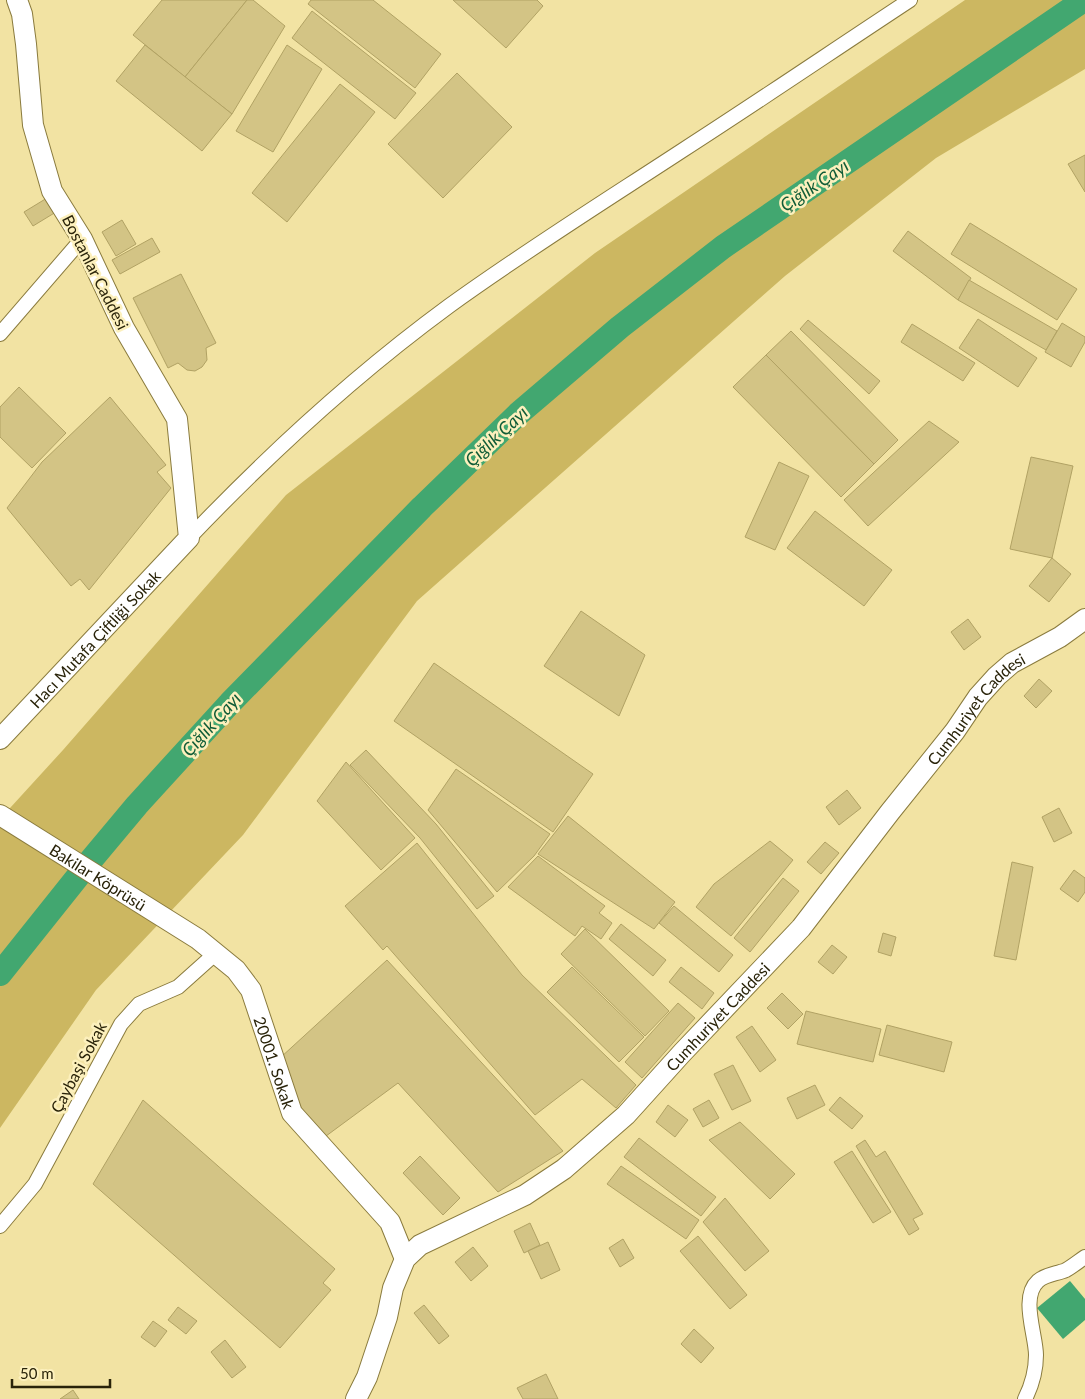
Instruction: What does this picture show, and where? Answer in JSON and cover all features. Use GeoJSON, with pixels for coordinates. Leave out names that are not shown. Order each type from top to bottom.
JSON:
{"type":"FeatureCollection","features":[{"type":"Feature","properties":{"kind":"street","name":"Bostanlar Caddesi"},"geometry":{"type":"LineString","coordinates":[[17,0],[22,14],[26,44],[33,124],[52,191],[82,239],[124,328],[177,419],[189,538]]}},
{"type":"Feature","properties":{"kind":"street"},"geometry":{"type":"LineString","coordinates":[[189,538],[235,490],[308,421],[409,337],[450,306],[606,200],[910,0]]}},
{"type":"Feature","properties":{"kind":"street"},"geometry":{"type":"LineString","coordinates":[[0,334],[82,239]]}},
{"type":"Feature","properties":{"kind":"street","name":"Hacı Mutafa Çiftliği Sokak"},"geometry":{"type":"LineString","coordinates":[[0,739],[189,538]]}},
{"type":"Feature","properties":{"kind":"street","name":"Cumhuriyet Caddesi"},"geometry":{"type":"LineString","coordinates":[[356,1399],[367,1377],[387,1317],[393,1288],[405,1259],[420,1245],[525,1194],[564,1169],[626,1115],[801,928],[955,731],[978,697],[997,676],[1012,663],[1060,637],[1085,619]]}},
{"type":"Feature","properties":{"kind":"street","name":"Bakilar Köprüsü"},"geometry":{"type":"LineString","coordinates":[[0,815],[198,939]]}},
{"type":"Feature","properties":{"kind":"street","name":"20001. Sokak"},"geometry":{"type":"LineString","coordinates":[[198,939],[236,970],[251,990],[292,1113],[390,1222],[405,1259]]}},
{"type":"Feature","properties":{"kind":"street","name":"Çaybaşi Sokak"},"geometry":{"type":"LineString","coordinates":[[0,1226],[35,1184],[121,1024],[139,1004],[178,987],[216,953]]}},
{"type":"Feature","properties":{"kind":"street"},"geometry":{"type":"LineString","coordinates":[[1025,1399],[1036,1368],[1030,1308],[1031,1292],[1039,1280],[1065,1270],[1085,1257]]}},
{"type":"Feature","properties":{"kind":"shaded area"},"geometry":{"type":"Polygon","coordinates":[[[965,0],[1085,0],[1085,69],[936,158],[785,276],[417,601],[243,835],[96,990],[0,1128],[0,819],[63,750],[286,495],[595,253],[965,0]]]}},
{"type":"Feature","properties":{"kind":"shaded area"},"geometry":{"type":"Polygon","coordinates":[[[1070,1281],[1085,1299],[1085,1320],[1063,1339],[1037,1308],[1070,1281]]]}},
{"type":"Feature","properties":{"kind":"building"},"geometry":{"type":"Polygon","coordinates":[[[162,0],[247,0],[185,77],[133,35],[162,0]]]}},
{"type":"Feature","properties":{"kind":"building"},"geometry":{"type":"Polygon","coordinates":[[[247,0],[253,0],[285,26],[232,114],[185,77],[247,0]]]}},
{"type":"Feature","properties":{"kind":"building"},"geometry":{"type":"Polygon","coordinates":[[[311,0],[373,0],[441,54],[415,88],[308,4],[311,0]]]}},
{"type":"Feature","properties":{"kind":"building"},"geometry":{"type":"Polygon","coordinates":[[[453,0],[537,0],[543,6],[506,48],[453,0]]]}},
{"type":"Feature","properties":{"kind":"building"},"geometry":{"type":"Polygon","coordinates":[[[312,11],[416,93],[395,119],[292,38],[312,11]]]}},
{"type":"Feature","properties":{"kind":"building"},"geometry":{"type":"Polygon","coordinates":[[[145,45],[232,114],[202,151],[116,81],[145,45]]]}},
{"type":"Feature","properties":{"kind":"building"},"geometry":{"type":"Polygon","coordinates":[[[287,45],[322,69],[273,152],[236,131],[287,45]]]}},
{"type":"Feature","properties":{"kind":"building"},"geometry":{"type":"Polygon","coordinates":[[[457,73],[512,127],[443,198],[388,144],[457,73]]]}},
{"type":"Feature","properties":{"kind":"building"},"geometry":{"type":"Polygon","coordinates":[[[340,84],[375,112],[287,222],[252,193],[340,84]]]}},
{"type":"Feature","properties":{"kind":"building"},"geometry":{"type":"Polygon","coordinates":[[[1085,155],[1085,192],[1068,164],[1085,155]]]}},
{"type":"Feature","properties":{"kind":"building"},"geometry":{"type":"Polygon","coordinates":[[[47,198],[56,212],[33,226],[24,212],[47,198]]]}},
{"type":"Feature","properties":{"kind":"building"},"geometry":{"type":"Polygon","coordinates":[[[122,220],[136,244],[116,256],[102,232],[122,220]]]}},
{"type":"Feature","properties":{"kind":"building"},"geometry":{"type":"Polygon","coordinates":[[[970,223],[1077,289],[1057,320],[951,254],[970,223]]]}},
{"type":"Feature","properties":{"kind":"building"},"geometry":{"type":"Polygon","coordinates":[[[908,231],[971,278],[958,300],[893,251],[908,231]]]}},
{"type":"Feature","properties":{"kind":"building"},"geometry":{"type":"Polygon","coordinates":[[[152,238],[160,252],[120,274],[112,260],[152,238]]]}},
{"type":"Feature","properties":{"kind":"building"},"geometry":{"type":"Polygon","coordinates":[[[181,274],[216,343],[206,348],[207,360],[202,367],[195,371],[187,370],[178,363],[168,368],[133,298],[181,274]]]}},
{"type":"Feature","properties":{"kind":"building"},"geometry":{"type":"Polygon","coordinates":[[[969,280],[1057,331],[1046,350],[958,300],[969,280]]]}},
{"type":"Feature","properties":{"kind":"building"},"geometry":{"type":"Polygon","coordinates":[[[978,319],[1037,358],[1018,387],[959,348],[978,319]]]}},
{"type":"Feature","properties":{"kind":"building"},"geometry":{"type":"Polygon","coordinates":[[[808,320],[880,381],[869,394],[800,329],[808,320]]]}},
{"type":"Feature","properties":{"kind":"building"},"geometry":{"type":"Polygon","coordinates":[[[1062,323],[1085,337],[1085,342],[1071,367],[1045,352],[1062,323]]]}},
{"type":"Feature","properties":{"kind":"building"},"geometry":{"type":"Polygon","coordinates":[[[912,324],[975,363],[963,381],[901,342],[912,324]]]}},
{"type":"Feature","properties":{"kind":"building"},"geometry":{"type":"Polygon","coordinates":[[[791,331],[898,440],[874,464],[766,355],[791,331]]]}},
{"type":"Feature","properties":{"kind":"building"},"geometry":{"type":"Polygon","coordinates":[[[766,355],[874,464],[841,497],[733,387],[766,355]]]}},
{"type":"Feature","properties":{"kind":"building"},"geometry":{"type":"Polygon","coordinates":[[[19,387],[66,433],[32,468],[0,437],[0,407],[19,387]]]}},
{"type":"Feature","properties":{"kind":"building"},"geometry":{"type":"Polygon","coordinates":[[[110,397],[166,465],[157,472],[171,488],[89,590],[80,579],[71,586],[7,508],[42,462],[110,397]]]}},
{"type":"Feature","properties":{"kind":"building"},"geometry":{"type":"Polygon","coordinates":[[[929,421],[959,442],[868,526],[844,500],[929,421]]]}},
{"type":"Feature","properties":{"kind":"building"},"geometry":{"type":"Polygon","coordinates":[[[1031,457],[1073,466],[1052,558],[1010,549],[1031,457]]]}},
{"type":"Feature","properties":{"kind":"building"},"geometry":{"type":"Polygon","coordinates":[[[779,462],[809,476],[775,550],[745,537],[779,462]]]}},
{"type":"Feature","properties":{"kind":"building"},"geometry":{"type":"Polygon","coordinates":[[[815,511],[892,570],[864,606],[787,548],[815,511]]]}},
{"type":"Feature","properties":{"kind":"building"},"geometry":{"type":"Polygon","coordinates":[[[1052,558],[1071,574],[1049,602],[1029,586],[1052,558]]]}},
{"type":"Feature","properties":{"kind":"building"},"geometry":{"type":"Polygon","coordinates":[[[581,611],[645,655],[619,716],[544,666],[581,611]]]}},
{"type":"Feature","properties":{"kind":"building"},"geometry":{"type":"Polygon","coordinates":[[[968,619],[981,637],[964,650],[951,632],[968,619]]]}},
{"type":"Feature","properties":{"kind":"building"},"geometry":{"type":"Polygon","coordinates":[[[434,663],[593,774],[553,832],[394,721],[434,663]]]}},
{"type":"Feature","properties":{"kind":"building"},"geometry":{"type":"Polygon","coordinates":[[[1039,679],[1052,691],[1036,708],[1024,696],[1039,679]]]}},
{"type":"Feature","properties":{"kind":"building"},"geometry":{"type":"Polygon","coordinates":[[[366,750],[436,824],[494,896],[477,909],[420,838],[350,765],[366,750]]]}},
{"type":"Feature","properties":{"kind":"building"},"geometry":{"type":"Polygon","coordinates":[[[346,762],[415,838],[381,870],[317,801],[346,762]]]}},
{"type":"Feature","properties":{"kind":"building"},"geometry":{"type":"Polygon","coordinates":[[[456,769],[550,834],[534,856],[497,892],[428,810],[456,769]]]}},
{"type":"Feature","properties":{"kind":"building"},"geometry":{"type":"Polygon","coordinates":[[[847,790],[861,808],[839,825],[826,807],[847,790]]]}},
{"type":"Feature","properties":{"kind":"building"},"geometry":{"type":"Polygon","coordinates":[[[1059,808],[1072,833],[1054,842],[1042,817],[1059,808]]]}},
{"type":"Feature","properties":{"kind":"building"},"geometry":{"type":"Polygon","coordinates":[[[568,816],[675,902],[654,929],[538,854],[568,816]]]}},
{"type":"Feature","properties":{"kind":"building"},"geometry":{"type":"Polygon","coordinates":[[[770,841],[793,860],[731,936],[696,907],[714,884],[770,841]]]}},
{"type":"Feature","properties":{"kind":"building"},"geometry":{"type":"Polygon","coordinates":[[[825,842],[839,853],[821,874],[807,862],[825,842]]]}},
{"type":"Feature","properties":{"kind":"building"},"geometry":{"type":"Polygon","coordinates":[[[417,843],[522,975],[636,1085],[616,1108],[582,1079],[535,1115],[387,946],[383,950],[345,906],[417,843]]]}},
{"type":"Feature","properties":{"kind":"building"},"geometry":{"type":"Polygon","coordinates":[[[538,856],[605,906],[599,913],[612,923],[601,939],[582,926],[575,936],[508,887],[538,856]]]}},
{"type":"Feature","properties":{"kind":"building"},"geometry":{"type":"Polygon","coordinates":[[[1012,862],[1033,867],[1016,960],[994,956],[1012,862]]]}},
{"type":"Feature","properties":{"kind":"building"},"geometry":{"type":"Polygon","coordinates":[[[1074,870],[1085,878],[1085,892],[1078,902],[1060,889],[1074,870]]]}},
{"type":"Feature","properties":{"kind":"building"},"geometry":{"type":"Polygon","coordinates":[[[783,878],[799,891],[750,952],[734,938],[783,878]]]}},
{"type":"Feature","properties":{"kind":"building"},"geometry":{"type":"Polygon","coordinates":[[[674,906],[733,955],[719,972],[659,923],[674,906]]]}},
{"type":"Feature","properties":{"kind":"building"},"geometry":{"type":"Polygon","coordinates":[[[621,924],[666,960],[653,976],[609,939],[621,924]]]}},
{"type":"Feature","properties":{"kind":"building"},"geometry":{"type":"Polygon","coordinates":[[[585,929],[669,1011],[645,1036],[561,954],[585,929]]]}},
{"type":"Feature","properties":{"kind":"building"},"geometry":{"type":"Polygon","coordinates":[[[883,933],[896,937],[891,956],[878,952],[883,933]]]}},
{"type":"Feature","properties":{"kind":"building"},"geometry":{"type":"Polygon","coordinates":[[[832,945],[847,957],[833,974],[818,962],[832,945]]]}},
{"type":"Feature","properties":{"kind":"building"},"geometry":{"type":"Polygon","coordinates":[[[387,960],[563,1151],[498,1192],[398,1083],[322,1139],[298,1113],[280,1058],[387,960]]]}},
{"type":"Feature","properties":{"kind":"building"},"geometry":{"type":"Polygon","coordinates":[[[572,967],[644,1037],[619,1062],[547,992],[572,967]]]}},
{"type":"Feature","properties":{"kind":"building"},"geometry":{"type":"Polygon","coordinates":[[[681,967],[714,993],[702,1009],[669,982],[681,967]]]}},
{"type":"Feature","properties":{"kind":"building"},"geometry":{"type":"Polygon","coordinates":[[[782,993],[803,1014],[788,1029],[767,1008],[782,993]]]}},
{"type":"Feature","properties":{"kind":"building"},"geometry":{"type":"Polygon","coordinates":[[[678,1003],[695,1018],[642,1078],[625,1062],[678,1003]]]}},
{"type":"Feature","properties":{"kind":"building"},"geometry":{"type":"Polygon","coordinates":[[[806,1011],[881,1029],[873,1062],[797,1044],[806,1011]]]}},
{"type":"Feature","properties":{"kind":"building"},"geometry":{"type":"Polygon","coordinates":[[[887,1025],[952,1042],[944,1072],[879,1055],[887,1025]]]}},
{"type":"Feature","properties":{"kind":"building"},"geometry":{"type":"Polygon","coordinates":[[[752,1026],[776,1060],[760,1072],[736,1037],[752,1026]]]}},
{"type":"Feature","properties":{"kind":"building"},"geometry":{"type":"Polygon","coordinates":[[[733,1065],[751,1101],[732,1110],[714,1074],[733,1065]]]}},
{"type":"Feature","properties":{"kind":"building"},"geometry":{"type":"Polygon","coordinates":[[[815,1085],[825,1105],[797,1119],[787,1098],[815,1085]]]}},
{"type":"Feature","properties":{"kind":"building"},"geometry":{"type":"Polygon","coordinates":[[[840,1097],[863,1116],[852,1129],[829,1110],[840,1097]]]}},
{"type":"Feature","properties":{"kind":"building"},"geometry":{"type":"Polygon","coordinates":[[[143,1100],[335,1269],[323,1283],[331,1290],[280,1348],[93,1184],[143,1100]]]}},
{"type":"Feature","properties":{"kind":"building"},"geometry":{"type":"Polygon","coordinates":[[[709,1100],[719,1118],[703,1127],[693,1109],[709,1100]]]}},
{"type":"Feature","properties":{"kind":"building"},"geometry":{"type":"Polygon","coordinates":[[[668,1105],[688,1120],[675,1137],[656,1122],[668,1105]]]}},
{"type":"Feature","properties":{"kind":"building"},"geometry":{"type":"Polygon","coordinates":[[[740,1122],[795,1174],[770,1199],[709,1140],[740,1122]]]}},
{"type":"Feature","properties":{"kind":"building"},"geometry":{"type":"Polygon","coordinates":[[[639,1138],[716,1197],[701,1216],[624,1157],[639,1138]]]}},
{"type":"Feature","properties":{"kind":"building"},"geometry":{"type":"Polygon","coordinates":[[[865,1140],[876,1157],[885,1151],[923,1214],[913,1219],[919,1229],[909,1235],[856,1146],[865,1140]]]}},
{"type":"Feature","properties":{"kind":"building"},"geometry":{"type":"Polygon","coordinates":[[[852,1151],[891,1212],[873,1223],[834,1162],[852,1151]]]}},
{"type":"Feature","properties":{"kind":"building"},"geometry":{"type":"Polygon","coordinates":[[[420,1156],[460,1198],[443,1215],[403,1173],[420,1156]]]}},
{"type":"Feature","properties":{"kind":"building"},"geometry":{"type":"Polygon","coordinates":[[[621,1166],[699,1220],[686,1239],[607,1184],[621,1166]]]}},
{"type":"Feature","properties":{"kind":"building"},"geometry":{"type":"Polygon","coordinates":[[[725,1198],[769,1251],[745,1271],[703,1222],[725,1198]]]}},
{"type":"Feature","properties":{"kind":"building"},"geometry":{"type":"Polygon","coordinates":[[[530,1223],[540,1245],[524,1253],[514,1231],[530,1223]]]}},
{"type":"Feature","properties":{"kind":"building"},"geometry":{"type":"Polygon","coordinates":[[[698,1236],[747,1295],[730,1309],[680,1251],[698,1236]]]}},
{"type":"Feature","properties":{"kind":"building"},"geometry":{"type":"Polygon","coordinates":[[[623,1239],[634,1258],[620,1267],[609,1248],[623,1239]]]}},
{"type":"Feature","properties":{"kind":"building"},"geometry":{"type":"Polygon","coordinates":[[[548,1242],[560,1270],[541,1279],[528,1251],[548,1242]]]}},
{"type":"Feature","properties":{"kind":"building"},"geometry":{"type":"Polygon","coordinates":[[[473,1247],[488,1266],[471,1281],[455,1262],[473,1247]]]}},
{"type":"Feature","properties":{"kind":"building"},"geometry":{"type":"Polygon","coordinates":[[[424,1305],[449,1336],[439,1344],[414,1313],[424,1305]]]}},
{"type":"Feature","properties":{"kind":"building"},"geometry":{"type":"Polygon","coordinates":[[[178,1307],[197,1321],[186,1334],[168,1320],[178,1307]]]}},
{"type":"Feature","properties":{"kind":"building"},"geometry":{"type":"Polygon","coordinates":[[[153,1321],[167,1331],[155,1347],[141,1337],[153,1321]]]}},
{"type":"Feature","properties":{"kind":"building"},"geometry":{"type":"Polygon","coordinates":[[[694,1329],[714,1348],[701,1363],[681,1344],[694,1329]]]}},
{"type":"Feature","properties":{"kind":"building"},"geometry":{"type":"Polygon","coordinates":[[[225,1340],[246,1367],[232,1378],[211,1352],[225,1340]]]}},
{"type":"Feature","properties":{"kind":"building"},"geometry":{"type":"Polygon","coordinates":[[[546,1374],[558,1399],[523,1399],[517,1388],[546,1374]]]}},
{"type":"Feature","properties":{"kind":"building"},"geometry":{"type":"Polygon","coordinates":[[[73,1390],[79,1399],[60,1399],[73,1390]]]}},
{"type":"Feature","properties":{"kind":"waterway","name":"Çığlık Çayı"},"geometry":{"type":"LineString","coordinates":[[0,974],[137,805],[230,703],[422,507],[518,414],[620,327],[723,247],[1084,0]]}}]}
